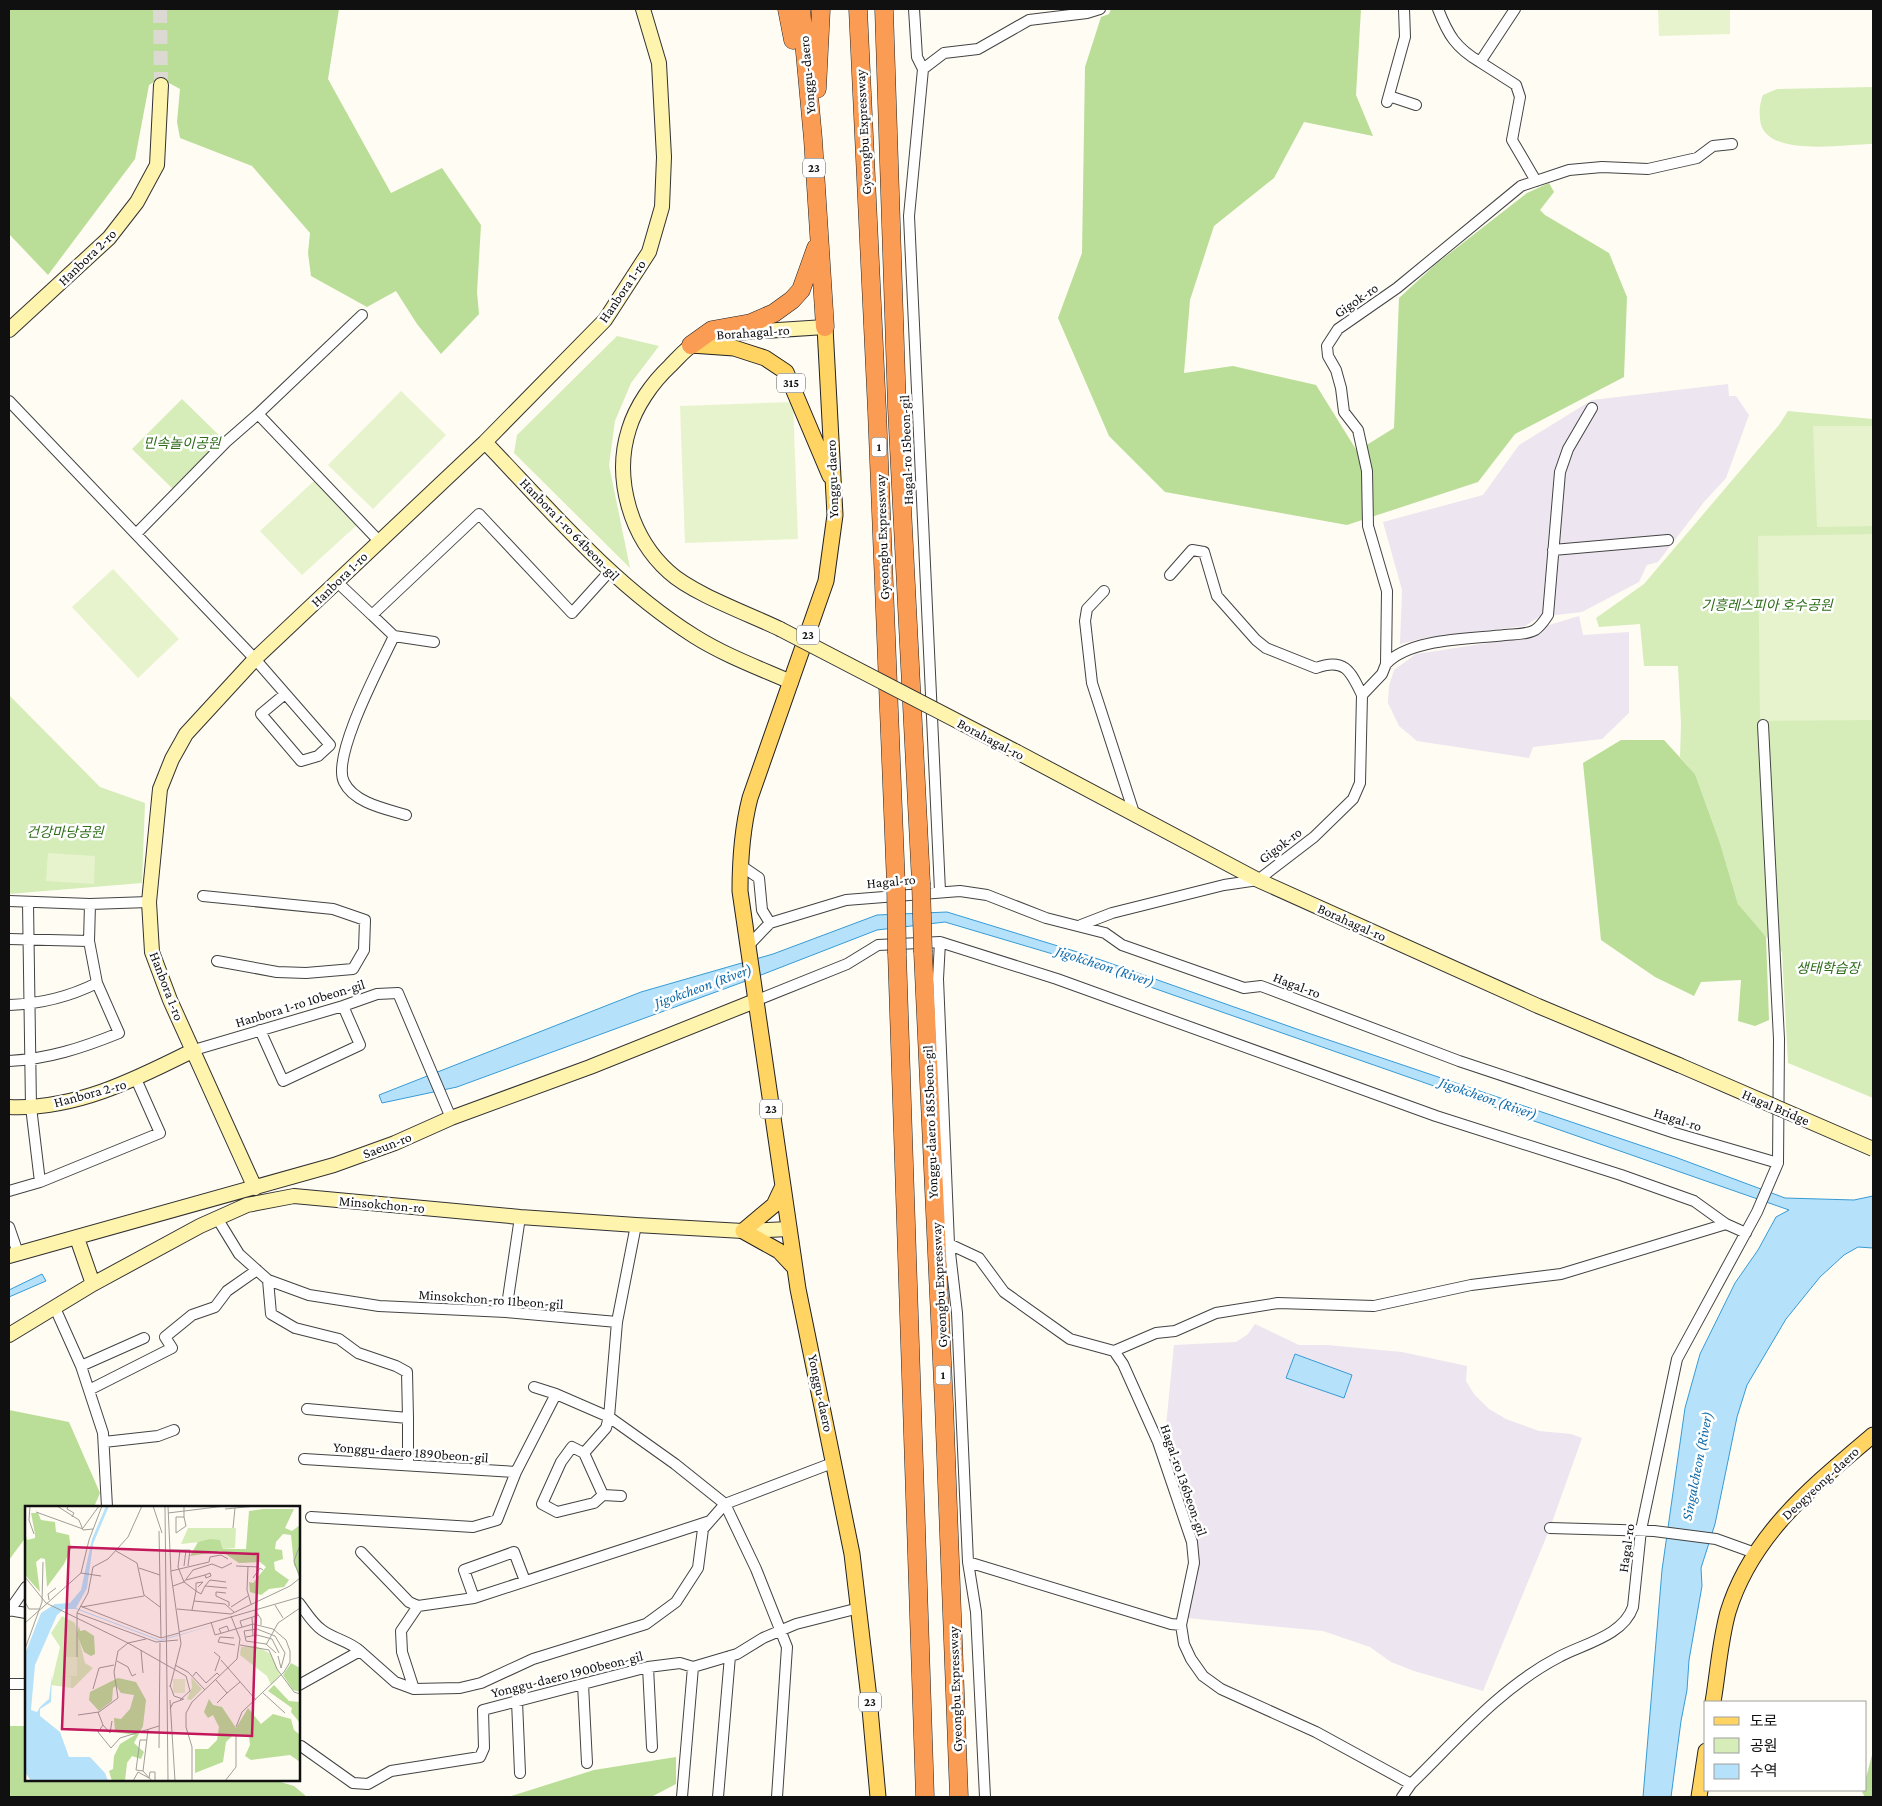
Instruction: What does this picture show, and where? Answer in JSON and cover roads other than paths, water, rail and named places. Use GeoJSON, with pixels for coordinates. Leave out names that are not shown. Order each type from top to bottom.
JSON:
{"type":"FeatureCollection","features":[{"type":"Feature","properties":{"kind":"highway"},"geometry":{"type":"LineString","coordinates":[[787,9],[813,139]]}},
{"type":"Feature","properties":{"kind":"highway","name":"Yonggu-daero"},"geometry":{"type":"LineString","coordinates":[[801,9],[813,139],[818,243],[825,328]]}},
{"type":"Feature","properties":{"kind":"highway"},"geometry":{"type":"LineString","coordinates":[[813,139],[821,9]]}},
{"type":"Feature","properties":{"kind":"highway","name":"Gyeongbu Expressway"},"geometry":{"type":"LineString","coordinates":[[858,9],[877,411],[896,885],[925,1797]]}},
{"type":"Feature","properties":{"kind":"highway","name":"Gyeongbu Expressway"},"geometry":{"type":"LineString","coordinates":[[884,9],[897,408],[921,883],[945,1424],[959,1797]]}},
{"type":"Feature","properties":{"kind":"highway"},"geometry":{"type":"LineString","coordinates":[[691,345],[712,330],[751,323],[774,313],[792,300],[801,290],[818,243]]}},
{"type":"Feature","properties":{"kind":"main road","name":"Yonggu-daero"},"geometry":{"type":"LineString","coordinates":[[747,940],[740,891],[744,819],[826,581],[835,514],[825,328]]}},
{"type":"Feature","properties":{"kind":"main road","name":"315"},"geometry":{"type":"LineString","coordinates":[[691,345],[734,348],[765,358],[786,372],[834,488]]}},
{"type":"Feature","properties":{"kind":"main road","name":"23"},"geometry":{"type":"LineString","coordinates":[[747,940],[754,995]]}},
{"type":"Feature","properties":{"kind":"main road","name":"Yonggu-daero"},"geometry":{"type":"LineString","coordinates":[[754,995],[795,1268],[852,1554],[878,1797]]}},
{"type":"Feature","properties":{"kind":"main road"},"geometry":{"type":"LineString","coordinates":[[782,1188],[774,1205],[743,1231],[779,1251],[795,1268]]}},
{"type":"Feature","properties":{"kind":"main road","name":"Deogyeong-daero"},"geometry":{"type":"LineString","coordinates":[[1713,1701],[1728,1613],[1755,1553],[1786,1513],[1812,1487],[1873,1435]]}},
{"type":"Feature","properties":{"kind":"main road"},"geometry":{"type":"LineString","coordinates":[[1699,1797],[1704,1764]]}},
{"type":"Feature","properties":{"kind":"street","name":"Hanbora 1-ro"},"geometry":{"type":"LineString","coordinates":[[255,1188],[170,1000],[152,952],[149,902],[160,789],[172,759],[186,734],[255,659],[485,442],[605,320],[649,252],[662,207],[664,157],[659,63],[643,9]]}},
{"type":"Feature","properties":{"kind":"street","name":"Hagal-ro 15beon-gil"},"geometry":{"type":"LineString","coordinates":[[914,9],[917,57],[923,69],[909,216],[940,891]]}},
{"type":"Feature","properties":{"kind":"street"},"geometry":{"type":"LineString","coordinates":[[1029,20],[1030,9]]}},
{"type":"Feature","properties":{"kind":"street"},"geometry":{"type":"LineString","coordinates":[[923,69],[944,53],[978,49],[1029,20],[1087,13],[1100,9]]}},
{"type":"Feature","properties":{"kind":"street"},"geometry":{"type":"LineString","coordinates":[[1404,9],[1405,37],[1388,99],[1416,106]]}},
{"type":"Feature","properties":{"kind":"street"},"geometry":{"type":"LineString","coordinates":[[1438,9],[1443,22],[1460,50],[1516,85],[1520,97],[1512,140],[1536,180]]}},
{"type":"Feature","properties":{"kind":"street"},"geometry":{"type":"LineString","coordinates":[[1480,62],[1515,9]]}},
{"type":"Feature","properties":{"kind":"street","name":"Hanbora 2-ro"},"geometry":{"type":"LineString","coordinates":[[9,330],[109,238],[137,202],[157,165],[161,85]]}},
{"type":"Feature","properties":{"kind":"street","name":"Gigok-ro"},"geometry":{"type":"LineString","coordinates":[[1386,664],[1387,591],[1368,526],[1367,470],[1358,430],[1344,412],[1341,388],[1336,370],[1328,356],[1327,346],[1338,329],[1397,288],[1521,186],[1568,170],[1602,167],[1648,169],[1697,158],[1713,146],[1732,144]]}},
{"type":"Feature","properties":{"kind":"street"},"geometry":{"type":"LineString","coordinates":[[136,534],[226,442],[258,414],[362,314]]}},
{"type":"Feature","properties":{"kind":"street","name":"Borahagal-ro"},"geometry":{"type":"LineString","coordinates":[[825,328],[712,334],[691,345],[658,377],[644,398],[629,429],[624,454],[625,477],[633,523],[642,542],[670,573],[688,586],[780,629],[1258,880],[1538,1006],[1680,1065]]}},
{"type":"Feature","properties":{"kind":"street"},"geometry":{"type":"LineString","coordinates":[[9,401],[255,659],[330,745],[318,756],[301,761],[261,714],[284,694]]}},
{"type":"Feature","properties":{"kind":"street"},"geometry":{"type":"LineString","coordinates":[[1362,695],[1382,674],[1386,664],[1394,656],[1404,651],[1440,642],[1525,633],[1535,630],[1542,624],[1548,615],[1562,463],[1592,408]]}},
{"type":"Feature","properties":{"kind":"street"},"geometry":{"type":"LineString","coordinates":[[258,414],[379,541]]}},
{"type":"Feature","properties":{"kind":"street","name":"Hanbora 1-ro 64beon-gil"},"geometry":{"type":"LineString","coordinates":[[485,442],[609,572],[655,609],[695,637],[791,682]]}},
{"type":"Feature","properties":{"kind":"street"},"geometry":{"type":"LineString","coordinates":[[372,615],[479,514],[572,613],[609,572]]}},
{"type":"Feature","properties":{"kind":"street"},"geometry":{"type":"LineString","coordinates":[[1553,550],[1668,540]]}},
{"type":"Feature","properties":{"kind":"street","name":"Gigok-ro"},"geometry":{"type":"LineString","coordinates":[[1081,925],[1112,913],[1224,885],[1258,880],[1314,837],[1353,799],[1362,772],[1362,695],[1352,673],[1343,666],[1329,664],[1316,668],[1266,648],[1256,640],[1217,596],[1204,552],[1192,550],[1170,575]]}},
{"type":"Feature","properties":{"kind":"street"},"geometry":{"type":"LineString","coordinates":[[336,581],[394,636],[434,642]]}},
{"type":"Feature","properties":{"kind":"street"},"geometry":{"type":"LineString","coordinates":[[1104,591],[1087,609],[1085,621],[1092,683],[1135,816]]}},
{"type":"Feature","properties":{"kind":"street"},"geometry":{"type":"LineString","coordinates":[[394,636],[362,704],[348,740],[341,768],[343,781],[352,793],[406,815]]}},
{"type":"Feature","properties":{"kind":"street"},"geometry":{"type":"LineString","coordinates":[[1763,725],[1779,1039],[1778,1164]]}},
{"type":"Feature","properties":{"kind":"street"},"geometry":{"type":"LineString","coordinates":[[740,864],[759,878],[762,910],[770,923],[747,940]]}},
{"type":"Feature","properties":{"kind":"street","name":"Hagal-ro"},"geometry":{"type":"LineString","coordinates":[[770,923],[846,900],[940,891],[987,895],[1046,918],[1081,925],[1105,933],[1122,945],[1244,988],[1261,986],[1459,1061],[1675,1133],[1778,1164],[1757,1212],[1677,1359],[1637,1530],[1633,1607],[1629,1618],[1610,1632],[1558,1657],[1516,1685],[1488,1708],[1411,1784],[1402,1797]]}},
{"type":"Feature","properties":{"kind":"street"},"geometry":{"type":"LineString","coordinates":[[203,896],[333,909],[365,920],[364,950],[353,968],[306,973],[277,972],[217,961]]}},
{"type":"Feature","properties":{"kind":"street"},"geometry":{"type":"LineString","coordinates":[[9,901],[90,904],[149,902]]}},
{"type":"Feature","properties":{"kind":"street"},"geometry":{"type":"LineString","coordinates":[[28,903],[31,1107],[40,1182]]}},
{"type":"Feature","properties":{"kind":"street"},"geometry":{"type":"LineString","coordinates":[[9,1061],[30,1060],[74,1051],[119,1033],[97,984],[89,941],[90,904]]}},
{"type":"Feature","properties":{"kind":"street"},"geometry":{"type":"LineString","coordinates":[[9,939],[89,941]]}},
{"type":"Feature","properties":{"kind":"street"},"geometry":{"type":"LineString","coordinates":[[754,995],[847,964],[878,945],[940,942],[1057,980],[1436,1116],[1620,1175],[1694,1201],[1726,1224],[1746,1232]]}},
{"type":"Feature","properties":{"kind":"street","name":"Yonggu-daero 1855beon-gil"},"geometry":{"type":"LineString","coordinates":[[940,942],[938,979],[949,1244],[957,1313],[968,1562],[976,1612],[985,1797]]}},
{"type":"Feature","properties":{"kind":"street"},"geometry":{"type":"LineString","coordinates":[[9,1005],[30,1004],[97,984]]}},
{"type":"Feature","properties":{"kind":"street","name":"Hanbora 1-ro 10beon-gil"},"geometry":{"type":"LineString","coordinates":[[194,1050],[343,1006],[377,994],[398,993],[449,1112]]}},
{"type":"Feature","properties":{"kind":"street","name":"Saeun-ro"},"geometry":{"type":"LineString","coordinates":[[13,1254],[77,1238],[334,1165],[395,1143],[449,1112],[590,1068],[754,995]]}},
{"type":"Feature","properties":{"kind":"street"},"geometry":{"type":"LineString","coordinates":[[260,1030],[283,1081],[360,1045],[343,1006]]}},
{"type":"Feature","properties":{"kind":"street","name":"Hanbora 2-ro"},"geometry":{"type":"LineString","coordinates":[[9,1107],[31,1107],[74,1100],[111,1090],[194,1050]]}},
{"type":"Feature","properties":{"kind":"street","name":"Hagal Bridge"},"geometry":{"type":"LineString","coordinates":[[1680,1065],[1873,1149]]}},
{"type":"Feature","properties":{"kind":"street"},"geometry":{"type":"LineString","coordinates":[[9,1190],[40,1182],[160,1133],[136,1079]]}},
{"type":"Feature","properties":{"kind":"street","name":"Minsokchon-ro"},"geometry":{"type":"LineString","coordinates":[[9,1335],[93,1284],[217,1218],[247,1204],[294,1196],[636,1226],[743,1231],[789,1229]]}},
{"type":"Feature","properties":{"kind":"street"},"geometry":{"type":"LineString","coordinates":[[506,1312],[520,1217]]}},
{"type":"Feature","properties":{"kind":"street","name":"Minsokchon-ro 11beon-gil"},"geometry":{"type":"LineString","coordinates":[[217,1218],[239,1254],[268,1280],[309,1295],[379,1306],[506,1312],[617,1322]]}},
{"type":"Feature","properties":{"kind":"street"},"geometry":{"type":"LineString","coordinates":[[949,1244],[979,1258],[1004,1292],[1070,1339],[1114,1351],[1156,1333],[1175,1331],[1216,1313],[1278,1303],[1388,1304],[1471,1285],[1549,1276],[1726,1224]]}},
{"type":"Feature","properties":{"kind":"street"},"geometry":{"type":"LineString","coordinates":[[584,1453],[606,1428],[609,1417],[617,1322],[636,1226]]}},
{"type":"Feature","properties":{"kind":"street"},"geometry":{"type":"LineString","coordinates":[[9,1227],[13,1254]]}},
{"type":"Feature","properties":{"kind":"street"},"geometry":{"type":"LineString","coordinates":[[77,1238],[93,1284]]}},
{"type":"Feature","properties":{"kind":"street"},"geometry":{"type":"LineString","coordinates":[[89,1390],[172,1348],[165,1337],[192,1315],[215,1307],[227,1292],[257,1270]]}},
{"type":"Feature","properties":{"kind":"street"},"geometry":{"type":"LineString","coordinates":[[268,1280],[271,1314],[279,1320],[295,1328],[339,1340],[358,1353],[396,1366],[407,1372],[408,1465]]}},
{"type":"Feature","properties":{"kind":"street"},"geometry":{"type":"LineString","coordinates":[[55,1308],[81,1366],[104,1442],[106,1506]]}},
{"type":"Feature","properties":{"kind":"street"},"geometry":{"type":"LineString","coordinates":[[81,1366],[144,1338]]}},
{"type":"Feature","properties":{"kind":"street","name":"Hagal-ro 136beon-gil"},"geometry":{"type":"LineString","coordinates":[[1114,1351],[1123,1364],[1158,1442],[1192,1542],[1194,1562],[1182,1625],[1184,1644],[1190,1659],[1204,1676],[1221,1689],[1316,1732],[1411,1784]]}},
{"type":"Feature","properties":{"kind":"street"},"geometry":{"type":"LineString","coordinates":[[534,1387],[556,1394],[609,1417],[675,1464],[724,1504],[782,1629],[787,1647],[778,1797]]}},
{"type":"Feature","properties":{"kind":"street"},"geometry":{"type":"LineString","coordinates":[[311,1517],[473,1527],[497,1520],[516,1472],[556,1394]]}},
{"type":"Feature","properties":{"kind":"street"},"geometry":{"type":"LineString","coordinates":[[307,1409],[408,1418]]}},
{"type":"Feature","properties":{"kind":"street"},"geometry":{"type":"LineString","coordinates":[[104,1442],[158,1436],[174,1430]]}},
{"type":"Feature","properties":{"kind":"street"},"geometry":{"type":"LineString","coordinates":[[603,1495],[584,1453],[572,1447],[560,1462],[540,1509],[557,1512],[594,1503],[603,1495],[621,1496]]}},
{"type":"Feature","properties":{"kind":"street","name":"Yonggu-daero 1890beon-gil"},"geometry":{"type":"LineString","coordinates":[[304,1459],[516,1472]]}},
{"type":"Feature","properties":{"kind":"street"},"geometry":{"type":"LineString","coordinates":[[300,1604],[321,1630],[339,1640],[352,1644],[396,1682],[414,1689],[460,1688],[481,1683],[533,1659],[646,1624],[676,1602],[698,1568],[703,1529],[724,1504],[835,1462]]}},
{"type":"Feature","properties":{"kind":"street"},"geometry":{"type":"LineString","coordinates":[[361,1552],[409,1602],[418,1606],[474,1598],[711,1521]]}},
{"type":"Feature","properties":{"kind":"street"},"geometry":{"type":"LineString","coordinates":[[1550,1528],[1654,1531],[1716,1540],[1755,1553]]}},
{"type":"Feature","properties":{"kind":"street"},"geometry":{"type":"LineString","coordinates":[[474,1598],[464,1570],[514,1552],[525,1581]]}},
{"type":"Feature","properties":{"kind":"street"},"geometry":{"type":"LineString","coordinates":[[968,1562],[1171,1624],[1182,1625]]}},
{"type":"Feature","properties":{"kind":"street"},"geometry":{"type":"LineString","coordinates":[[25,1588],[9,1611],[25,1613]]}},
{"type":"Feature","properties":{"kind":"street"},"geometry":{"type":"LineString","coordinates":[[414,1689],[402,1652],[401,1631],[418,1606]]}},
{"type":"Feature","properties":{"kind":"street","name":"Yonggu-daero 1900beon-gil"},"geometry":{"type":"LineString","coordinates":[[301,1746],[353,1783],[368,1784],[391,1771],[480,1757],[484,1748],[483,1710],[648,1667],[680,1663],[693,1667],[730,1656],[782,1629],[859,1608]]}},
{"type":"Feature","properties":{"kind":"street"},"geometry":{"type":"LineString","coordinates":[[300,1684],[360,1651]]}},
{"type":"Feature","properties":{"kind":"street"},"geometry":{"type":"LineString","coordinates":[[718,1797],[730,1656]]}},
{"type":"Feature","properties":{"kind":"street"},"geometry":{"type":"LineString","coordinates":[[648,1667],[652,1747]]}},
{"type":"Feature","properties":{"kind":"street"},"geometry":{"type":"LineString","coordinates":[[682,1797],[693,1667]]}},
{"type":"Feature","properties":{"kind":"street"},"geometry":{"type":"LineString","coordinates":[[9,1684],[25,1684]]}},
{"type":"Feature","properties":{"kind":"street"},"geometry":{"type":"LineString","coordinates":[[583,1684],[587,1763]]}},
{"type":"Feature","properties":{"kind":"street"},"geometry":{"type":"LineString","coordinates":[[517,1701],[520,1773]]}},
{"type":"Feature","properties":{"kind":"water"},"geometry":{"type":"Polygon","coordinates":[[[947,912],[1084,954],[1308,1033],[1675,1157],[1785,1198],[1854,1200],[1873,1196],[1873,1248],[1858,1247],[1844,1255],[1820,1277],[1786,1319],[1747,1385],[1737,1417],[1715,1524],[1701,1568],[1702,1586],[1689,1660],[1687,1690],[1671,1797],[1643,1797],[1662,1570],[1685,1408],[1700,1354],[1735,1283],[1758,1250],[1776,1217],[1789,1210],[1073,960],[945,922],[877,930],[743,982],[457,1087],[382,1103],[379,1095],[641,992],[773,954],[877,915],[947,912]]]}},
{"type":"Feature","properties":{"kind":"water"},"geometry":{"type":"Polygon","coordinates":[[[42,1274],[46,1281],[9,1297],[9,1290],[42,1274]]]}},
{"type":"Feature","properties":{"kind":"water"},"geometry":{"type":"Polygon","coordinates":[[[1295,1354],[1352,1375],[1344,1398],[1286,1378],[1295,1354]]]}},
{"type":"Feature","properties":{"kind":"tunnel"},"geometry":{"type":"LineString","coordinates":[[160,9],[161,85]]}},
{"type":"Feature","properties":{"kind":"park label","name":"민속놀이공원"},"geometry":{"type":"Point","coordinates":[182,443]}},
{"type":"Feature","properties":{"kind":"park label","name":"기흥레스피아 호수공원"},"geometry":{"type":"Point","coordinates":[1767,605]}},
{"type":"Feature","properties":{"kind":"park label","name":"건강마당공원"},"geometry":{"type":"Point","coordinates":[65,832]}},
{"type":"Feature","properties":{"kind":"park label","name":"생태학습장"},"geometry":{"type":"Point","coordinates":[1828,968]}},
{"type":"Feature","properties":{"kind":"water label","name":"Jigokcheon (River)"},"geometry":{"type":"Point","coordinates":[1105,966]}},
{"type":"Feature","properties":{"kind":"water label","name":"Jigokcheon (River)"},"geometry":{"type":"Point","coordinates":[703,986]}},
{"type":"Feature","properties":{"kind":"water label","name":"Jigokcheon (River)"},"geometry":{"type":"Point","coordinates":[1488,1098]}},
{"type":"Feature","properties":{"kind":"water label","name":"Singalcheon (River)"},"geometry":{"type":"Point","coordinates":[1697,1466]}}]}
